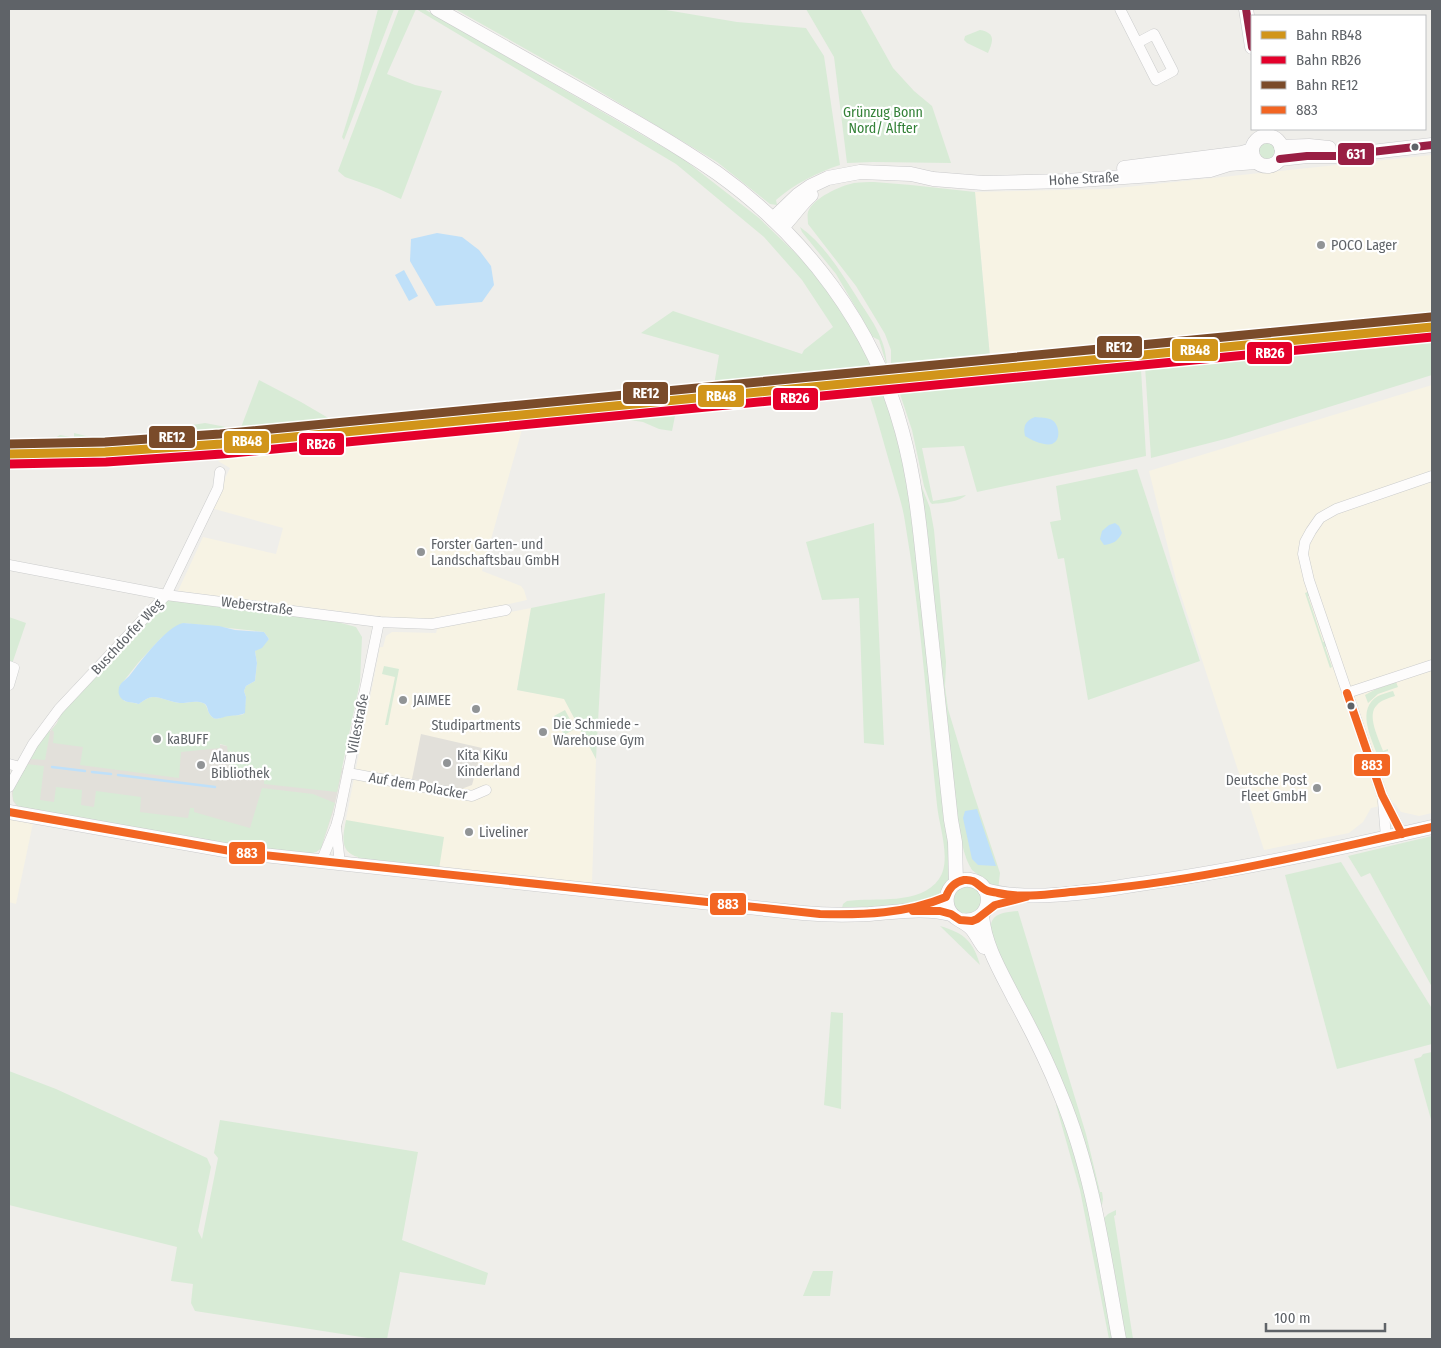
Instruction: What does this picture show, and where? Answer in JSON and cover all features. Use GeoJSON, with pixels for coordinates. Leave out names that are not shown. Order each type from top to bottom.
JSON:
{"type":"FeatureCollection","features":[{"type":"Feature","properties":{"kind":"main road"},"geometry":{"type":"LineString","coordinates":[[437,9],[670,142],[719,174],[778,223],[833,286],[855,320],[886,383],[902,430],[914,482],[955,842],[956,883]]}},
{"type":"Feature","properties":{"kind":"main road"},"geometry":{"type":"LineString","coordinates":[[1246,9],[1251,41]]}},
{"type":"Feature","properties":{"kind":"main road"},"geometry":{"type":"LineString","coordinates":[[1254,156],[1256,141],[1270,140],[1334,148],[1432,139]]}},
{"type":"Feature","properties":{"kind":"main road"},"geometry":{"type":"LineString","coordinates":[[1270,140],[1307,156],[1337,156],[1432,146]]}},
{"type":"Feature","properties":{"kind":"main road","name":"Hohe Straße"},"geometry":{"type":"LineString","coordinates":[[778,223],[793,217],[805,200],[841,175],[860,172],[911,174],[933,179],[1066,180],[1210,170],[1254,156],[1263,166],[1270,166],[1277,162],[1270,140]]}},
{"type":"Feature","properties":{"kind":"main road"},"geometry":{"type":"LineString","coordinates":[[9,812],[236,852],[803,913],[850,915],[902,911],[940,911],[972,921],[995,905],[1031,896]]}},
{"type":"Feature","properties":{"kind":"main road"},"geometry":{"type":"LineString","coordinates":[[986,890],[1001,894],[1031,896],[1110,889],[1253,866],[1432,827]]}},
{"type":"Feature","properties":{"kind":"main road"},"geometry":{"type":"LineString","coordinates":[[955,842],[972,880]]}},
{"type":"Feature","properties":{"kind":"main road"},"geometry":{"type":"LineString","coordinates":[[993,957],[979,942],[971,928],[956,917],[947,906],[946,898],[949,889],[956,883],[972,880],[982,885],[986,890],[988,904],[984,913],[985,934],[993,957],[1042,1054],[1073,1129],[1096,1213],[1120,1339]]}},
{"type":"Feature","properties":{"kind":"main road"},"geometry":{"type":"LineString","coordinates":[[902,911],[946,898]]}},
{"type":"Feature","properties":{"kind":"street"},"geometry":{"type":"LineString","coordinates":[[1120,9],[1137,43]]}},
{"type":"Feature","properties":{"kind":"street","name":"Buschdorfer Weg"},"geometry":{"type":"LineString","coordinates":[[9,788],[33,744],[59,709],[166,595],[218,488],[220,472]]}},
{"type":"Feature","properties":{"kind":"street"},"geometry":{"type":"LineString","coordinates":[[1402,834],[1382,795],[1305,567],[1303,554],[1305,542],[1320,518],[1336,509],[1432,476]]}},
{"type":"Feature","properties":{"kind":"street","name":"Weberstraße"},"geometry":{"type":"LineString","coordinates":[[9,565],[166,595],[379,622],[432,624],[506,610]]}},
{"type":"Feature","properties":{"kind":"street","name":"Villestraße"},"geometry":{"type":"LineString","coordinates":[[321,862],[336,826],[379,622]]}},
{"type":"Feature","properties":{"kind":"street"},"geometry":{"type":"LineString","coordinates":[[1347,693],[1432,665]]}},
{"type":"Feature","properties":{"kind":"street"},"geometry":{"type":"LineString","coordinates":[[9,666],[14,668],[9,685]]}},
{"type":"Feature","properties":{"kind":"street"},"geometry":{"type":"LineString","coordinates":[[9,764],[20,767]]}},
{"type":"Feature","properties":{"kind":"street","name":"Auf dem Polacker"},"geometry":{"type":"LineString","coordinates":[[348,773],[472,796],[486,790]]}},
{"type":"Feature","properties":{"kind":"street"},"geometry":{"type":"LineString","coordinates":[[1382,795],[1386,837]]}},
{"type":"Feature","properties":{"kind":"street","name":"Villestraße"},"geometry":{"type":"LineString","coordinates":[[336,826],[340,864]]}},
{"type":"Feature","properties":{"kind":"shaded area"},"geometry":{"type":"Polygon","coordinates":[[[1432,155],[1432,311],[1217,335],[990,357],[975,192],[1108,189],[1432,155]]]}},
{"type":"Feature","properties":{"kind":"shaded area"},"geometry":{"type":"Polygon","coordinates":[[[1432,385],[1432,813],[1419,816],[1401,812],[1394,803],[1371,808],[1363,822],[1349,833],[1264,850],[1176,580],[1149,471],[1432,385]]]}},
{"type":"Feature","properties":{"kind":"shaded area"},"geometry":{"type":"Polygon","coordinates":[[[523,426],[482,571],[521,586],[527,600],[473,612],[419,620],[178,591],[203,537],[276,554],[283,528],[211,508],[230,468],[218,461],[224,456],[523,426]]]}},
{"type":"Feature","properties":{"kind":"shaded area"},"geometry":{"type":"Polygon","coordinates":[[[531,608],[517,690],[564,698],[596,759],[592,883],[439,869],[358,859],[358,857],[348,853],[344,843],[344,829],[380,647],[383,647],[386,636],[392,632],[436,633],[438,626],[531,608]]]}},
{"type":"Feature","properties":{"kind":"shaded area"},"geometry":{"type":"Polygon","coordinates":[[[62,712],[343,768],[323,847],[316,852],[17,806],[13,801],[12,792],[26,764],[48,730],[50,731],[57,723],[62,712]]]}},
{"type":"Feature","properties":{"kind":"shaded area","name":"Kita KiKu Kinderland"},"geometry":{"type":"Polygon","coordinates":[[[421,734],[482,748],[472,785],[460,788],[412,779],[421,734]]]}},
{"type":"Feature","properties":{"kind":"shaded area"},"geometry":{"type":"Polygon","coordinates":[[[9,819],[33,823],[16,904],[9,902],[9,819]]]}},
{"type":"Feature","properties":{"kind":"green space"},"geometry":{"type":"Polygon","coordinates":[[[378,9],[394,9],[344,140],[342,137],[378,9]]]}},
{"type":"Feature","properties":{"kind":"green space"},"geometry":{"type":"Polygon","coordinates":[[[399,9],[416,9],[387,74],[415,85],[442,91],[401,199],[345,177],[338,171],[399,9]]]}},
{"type":"Feature","properties":{"kind":"green space"},"geometry":{"type":"Polygon","coordinates":[[[416,9],[424,9],[682,158],[759,218],[812,269],[825,286],[854,330],[876,376],[713,391],[719,355],[641,333],[673,311],[802,354],[804,350],[833,327],[802,280],[764,237],[676,164],[416,9]]]}},
{"type":"Feature","properties":{"kind":"green space"},"geometry":{"type":"Polygon","coordinates":[[[455,9],[660,9],[737,22],[806,28],[824,56],[840,165],[823,171],[798,184],[776,200],[777,205],[770,204],[717,162],[584,82],[455,9]]]}},
{"type":"Feature","properties":{"kind":"green space","name":"Grünzug Bonn Nord/ Alfter"},"geometry":{"type":"Polygon","coordinates":[[[806,9],[860,9],[893,68],[914,91],[932,106],[951,163],[847,163],[834,57],[806,9]]]}},
{"type":"Feature","properties":{"kind":"green space"},"geometry":{"type":"Polygon","coordinates":[[[980,30],[991,35],[991,45],[988,53],[964,40],[965,36],[980,30]]]}},
{"type":"Feature","properties":{"kind":"green space"},"geometry":{"type":"Polygon","coordinates":[[[1267,143],[1273,146],[1276,152],[1273,158],[1267,161],[1261,158],[1258,152],[1261,146],[1267,143]]]}},
{"type":"Feature","properties":{"kind":"green space"},"geometry":{"type":"Polygon","coordinates":[[[874,182],[975,192],[990,357],[1158,339],[1216,335],[1431,311],[1432,323],[894,375],[891,363],[891,350],[885,334],[856,286],[808,224],[808,212],[821,197],[848,185],[874,182]]]}},
{"type":"Feature","properties":{"kind":"green space"},"geometry":{"type":"Polygon","coordinates":[[[800,227],[817,242],[832,260],[871,319],[882,342],[887,366],[879,340],[871,337],[836,274],[800,227]]]}},
{"type":"Feature","properties":{"kind":"green space"},"geometry":{"type":"Polygon","coordinates":[[[1432,339],[1432,375],[1229,438],[1151,458],[1145,366],[1432,339]]]}},
{"type":"Feature","properties":{"kind":"green space"},"geometry":{"type":"Polygon","coordinates":[[[1141,369],[1146,456],[977,492],[964,446],[922,448],[933,501],[966,495],[951,502],[932,504],[930,502],[924,486],[912,430],[898,388],[1141,369]]]}},
{"type":"Feature","properties":{"kind":"green space"},"geometry":{"type":"Polygon","coordinates":[[[259,380],[342,426],[252,437],[240,430],[259,380]]]}},
{"type":"Feature","properties":{"kind":"green space"},"geometry":{"type":"Polygon","coordinates":[[[882,390],[895,428],[911,501],[952,859],[951,878],[939,894],[932,899],[891,907],[842,908],[843,904],[847,901],[909,897],[931,888],[943,872],[945,853],[937,805],[920,628],[911,557],[902,505],[869,394],[882,390]]]}},
{"type":"Feature","properties":{"kind":"green space"},"geometry":{"type":"Polygon","coordinates":[[[676,411],[672,431],[659,429],[643,422],[610,417],[676,411]]]}},
{"type":"Feature","properties":{"kind":"green space"},"geometry":{"type":"Polygon","coordinates":[[[205,423],[226,427],[165,435],[70,442],[74,438],[74,433],[90,437],[165,433],[166,429],[205,423]]]}},
{"type":"Feature","properties":{"kind":"green space"},"geometry":{"type":"Polygon","coordinates":[[[60,435],[71,437],[60,443],[9,443],[9,439],[55,438],[60,435]]]}},
{"type":"Feature","properties":{"kind":"green space"},"geometry":{"type":"Polygon","coordinates":[[[1137,469],[1200,661],[1088,700],[1064,558],[1058,559],[1050,522],[1061,520],[1056,486],[1137,469]]]}},
{"type":"Feature","properties":{"kind":"green space"},"geometry":{"type":"Polygon","coordinates":[[[921,485],[930,508],[934,530],[946,662],[945,687],[948,709],[1000,873],[998,890],[972,870],[969,865],[964,853],[957,820],[921,485]]]}},
{"type":"Feature","properties":{"kind":"green space"},"geometry":{"type":"Polygon","coordinates":[[[874,523],[884,745],[864,743],[859,598],[822,600],[806,542],[874,523]]]}},
{"type":"Feature","properties":{"kind":"green space"},"geometry":{"type":"Polygon","coordinates":[[[1310,591],[1311,595],[1308,596],[1323,642],[1326,641],[1328,646],[1325,647],[1332,667],[1330,668],[1305,593],[1310,591]]]}},
{"type":"Feature","properties":{"kind":"green space"},"geometry":{"type":"Polygon","coordinates":[[[605,593],[596,759],[564,699],[517,690],[531,608],[605,593]]]}},
{"type":"Feature","properties":{"kind":"green space"},"geometry":{"type":"Polygon","coordinates":[[[168,600],[326,619],[356,627],[362,637],[360,682],[337,792],[264,784],[264,780],[231,779],[227,746],[220,744],[220,748],[181,752],[179,778],[80,765],[83,747],[53,743],[54,732],[52,730],[62,712],[168,600]],[[183,623],[161,638],[119,687],[124,701],[139,704],[147,698],[153,697],[180,703],[200,702],[205,705],[211,716],[216,719],[229,715],[244,714],[246,697],[244,691],[246,686],[255,681],[257,663],[255,651],[269,639],[264,632],[183,623]]]}},
{"type":"Feature","properties":{"kind":"green space"},"geometry":{"type":"Polygon","coordinates":[[[9,617],[26,623],[12,664],[9,663],[9,617]]]}},
{"type":"Feature","properties":{"kind":"green space"},"geometry":{"type":"Polygon","coordinates":[[[384,666],[399,669],[388,725],[385,725],[395,677],[382,674],[384,666]]]}},
{"type":"Feature","properties":{"kind":"green space"},"geometry":{"type":"Polygon","coordinates":[[[1396,682],[1398,687],[1378,694],[1368,703],[1365,695],[1396,682]]]}},
{"type":"Feature","properties":{"kind":"green space"},"geometry":{"type":"Polygon","coordinates":[[[1393,691],[1395,696],[1385,699],[1374,709],[1373,721],[1376,734],[1383,751],[1388,749],[1388,751],[1377,754],[1367,724],[1368,708],[1371,702],[1378,696],[1393,691]]]}},
{"type":"Feature","properties":{"kind":"green space"},"geometry":{"type":"Polygon","coordinates":[[[565,710],[575,729],[564,735],[554,716],[565,710]]]}},
{"type":"Feature","properties":{"kind":"green space"},"geometry":{"type":"Polygon","coordinates":[[[48,730],[50,732],[45,760],[29,759],[48,730]]]}},
{"type":"Feature","properties":{"kind":"green space"},"geometry":{"type":"Polygon","coordinates":[[[26,764],[44,766],[40,800],[54,802],[56,787],[82,790],[81,805],[94,807],[96,791],[141,797],[140,812],[188,818],[190,808],[194,808],[194,812],[250,828],[262,788],[313,794],[335,803],[323,847],[316,852],[310,854],[239,846],[21,808],[16,804],[13,793],[14,787],[26,764]]]}},
{"type":"Feature","properties":{"kind":"green space"},"geometry":{"type":"Polygon","coordinates":[[[346,820],[444,837],[439,869],[358,859],[345,847],[343,837],[346,820]]]}},
{"type":"Feature","properties":{"kind":"green space"},"geometry":{"type":"Polygon","coordinates":[[[1432,836],[1432,987],[1370,873],[1361,877],[1348,856],[1432,836]]]}},
{"type":"Feature","properties":{"kind":"green space"},"geometry":{"type":"Polygon","coordinates":[[[1341,862],[1431,1007],[1432,1044],[1337,1069],[1285,875],[1341,862]]]}},
{"type":"Feature","properties":{"kind":"green space"},"geometry":{"type":"Polygon","coordinates":[[[967,884],[979,890],[983,902],[976,913],[959,914],[952,905],[953,893],[967,884]]]}},
{"type":"Feature","properties":{"kind":"green space"},"geometry":{"type":"Polygon","coordinates":[[[1018,911],[1086,1134],[1100,1192],[1102,1192],[1102,1205],[1098,1201],[987,932],[996,916],[1018,911]]]}},
{"type":"Feature","properties":{"kind":"green space"},"geometry":{"type":"Polygon","coordinates":[[[940,926],[966,939],[971,944],[980,965],[940,926]]]}},
{"type":"Feature","properties":{"kind":"green space"},"geometry":{"type":"Polygon","coordinates":[[[831,1012],[843,1013],[841,1109],[824,1105],[831,1012]]]}},
{"type":"Feature","properties":{"kind":"green space"},"geometry":{"type":"Polygon","coordinates":[[[1432,1052],[1432,1123],[1414,1059],[1432,1052]]]}},
{"type":"Feature","properties":{"kind":"green space"},"geometry":{"type":"Polygon","coordinates":[[[9,1071],[56,1089],[207,1158],[211,1167],[198,1231],[202,1239],[218,1158],[214,1153],[220,1120],[418,1152],[402,1240],[488,1273],[485,1285],[400,1272],[387,1339],[374,1339],[195,1311],[191,1303],[193,1284],[171,1281],[177,1247],[9,1205],[9,1071]]]}},
{"type":"Feature","properties":{"kind":"green space"},"geometry":{"type":"Polygon","coordinates":[[[1059,1104],[1075,1151],[1088,1202],[1115,1339],[1109,1339],[1080,1190],[1056,1105],[1059,1104]]]}},
{"type":"Feature","properties":{"kind":"green space"},"geometry":{"type":"Polygon","coordinates":[[[1116,1210],[1116,1215],[1114,1216],[1133,1339],[1125,1339],[1104,1218],[1116,1210]]]}},
{"type":"Feature","properties":{"kind":"green space"},"geometry":{"type":"Polygon","coordinates":[[[813,1271],[833,1271],[830,1296],[803,1296],[813,1271]]]}},
{"type":"Feature","properties":{"kind":"water"},"geometry":{"type":"Polygon","coordinates":[[[437,233],[462,237],[479,250],[491,266],[494,285],[482,302],[436,306],[410,261],[411,239],[437,233]]]}},
{"type":"Feature","properties":{"kind":"water"},"geometry":{"type":"Polygon","coordinates":[[[404,270],[418,296],[409,301],[395,275],[404,270]]]}},
{"type":"Feature","properties":{"kind":"water"},"geometry":{"type":"Polygon","coordinates":[[[1035,417],[1048,418],[1054,422],[1058,432],[1055,442],[1045,444],[1025,436],[1024,429],[1026,424],[1035,417]]]}},
{"type":"Feature","properties":{"kind":"water"},"geometry":{"type":"Polygon","coordinates":[[[1115,523],[1119,526],[1122,533],[1115,542],[1104,545],[1100,539],[1102,531],[1115,523]]]}},
{"type":"Feature","properties":{"kind":"water"},"geometry":{"type":"Polygon","coordinates":[[[183,623],[264,632],[269,639],[262,648],[255,651],[257,663],[255,681],[246,686],[244,691],[246,697],[245,713],[216,719],[211,716],[206,705],[200,702],[180,703],[153,697],[147,698],[139,704],[124,701],[120,697],[119,687],[147,653],[169,631],[183,623]]]}},
{"type":"Feature","properties":{"kind":"water"},"geometry":{"type":"Polygon","coordinates":[[[977,809],[996,866],[978,865],[972,859],[963,818],[965,811],[977,809]]]}},
{"type":"Feature","properties":{"kind":"waterway"},"geometry":{"type":"LineString","coordinates":[[52,767],[85,771]]}},
{"type":"Feature","properties":{"kind":"waterway"},"geometry":{"type":"LineString","coordinates":[[92,772],[111,774]]}},
{"type":"Feature","properties":{"kind":"waterway"},"geometry":{"type":"LineString","coordinates":[[118,775],[215,787]]}},
{"type":"Feature","properties":{"kind":"rail line","name":"RE12"},"geometry":{"type":"LineString","coordinates":[[9,444],[105,442],[220,434],[1431,317]]}},
{"type":"Feature","properties":{"kind":"rail line","name":"RB48"},"geometry":{"type":"LineString","coordinates":[[9,454],[105,452],[221,444],[1432,327]]}},
{"type":"Feature","properties":{"kind":"rail line","name":"RB26"},"geometry":{"type":"LineString","coordinates":[[9,464],[106,462],[222,454],[1432,337]]}},
{"type":"Feature","properties":{"kind":"transit line","name":"631"},"geometry":{"type":"LineString","coordinates":[[1246,9],[1251,41]]}},
{"type":"Feature","properties":{"kind":"transit line","name":"631"},"geometry":{"type":"LineString","coordinates":[[1280,159],[1307,156],[1337,156],[1432,145]]}},
{"type":"Feature","properties":{"kind":"transit line","name":"883"},"geometry":{"type":"LineString","coordinates":[[1347,693],[1382,795],[1402,834]]}},
{"type":"Feature","properties":{"kind":"transit line","name":"883"},"geometry":{"type":"LineString","coordinates":[[9,812],[236,852],[820,914],[868,914],[915,907],[946,897],[952,886],[964,880],[973,881],[989,891],[1018,896],[1126,887],[1170,881],[1258,865],[1432,827]]}},
{"type":"Feature","properties":{"kind":"transit line","name":"883"},"geometry":{"type":"LineString","coordinates":[[913,911],[940,911],[951,914],[960,920],[972,921],[995,905],[1026,897]]}},
{"type":"Feature","properties":{"kind":"place","name":"POCO Lager"},"geometry":{"type":"Point","coordinates":[1321,245]}},
{"type":"Feature","properties":{"kind":"place","name":"Forster Garten- und Landschaftsbau GmbH"},"geometry":{"type":"Point","coordinates":[421,552]}},
{"type":"Feature","properties":{"kind":"place","name":"JAIMEE"},"geometry":{"type":"Point","coordinates":[403,700]}},
{"type":"Feature","properties":{"kind":"place","name":"Studipartments"},"geometry":{"type":"Point","coordinates":[476,709]}},
{"type":"Feature","properties":{"kind":"place","name":"Die Schmiede - Warehouse Gym"},"geometry":{"type":"Point","coordinates":[543,732]}},
{"type":"Feature","properties":{"kind":"place","name":"kaBUFF"},"geometry":{"type":"Point","coordinates":[157,739]}},
{"type":"Feature","properties":{"kind":"place","name":"Kita KiKu Kinderland"},"geometry":{"type":"Point","coordinates":[447,763]}},
{"type":"Feature","properties":{"kind":"place","name":"Alanus Bibliothek"},"geometry":{"type":"Point","coordinates":[201,765]}},
{"type":"Feature","properties":{"kind":"place","name":"Deutsche Post Fleet GmbH"},"geometry":{"type":"Point","coordinates":[1317,788]}},
{"type":"Feature","properties":{"kind":"place","name":"Liveliner"},"geometry":{"type":"Point","coordinates":[469,832]}}]}
